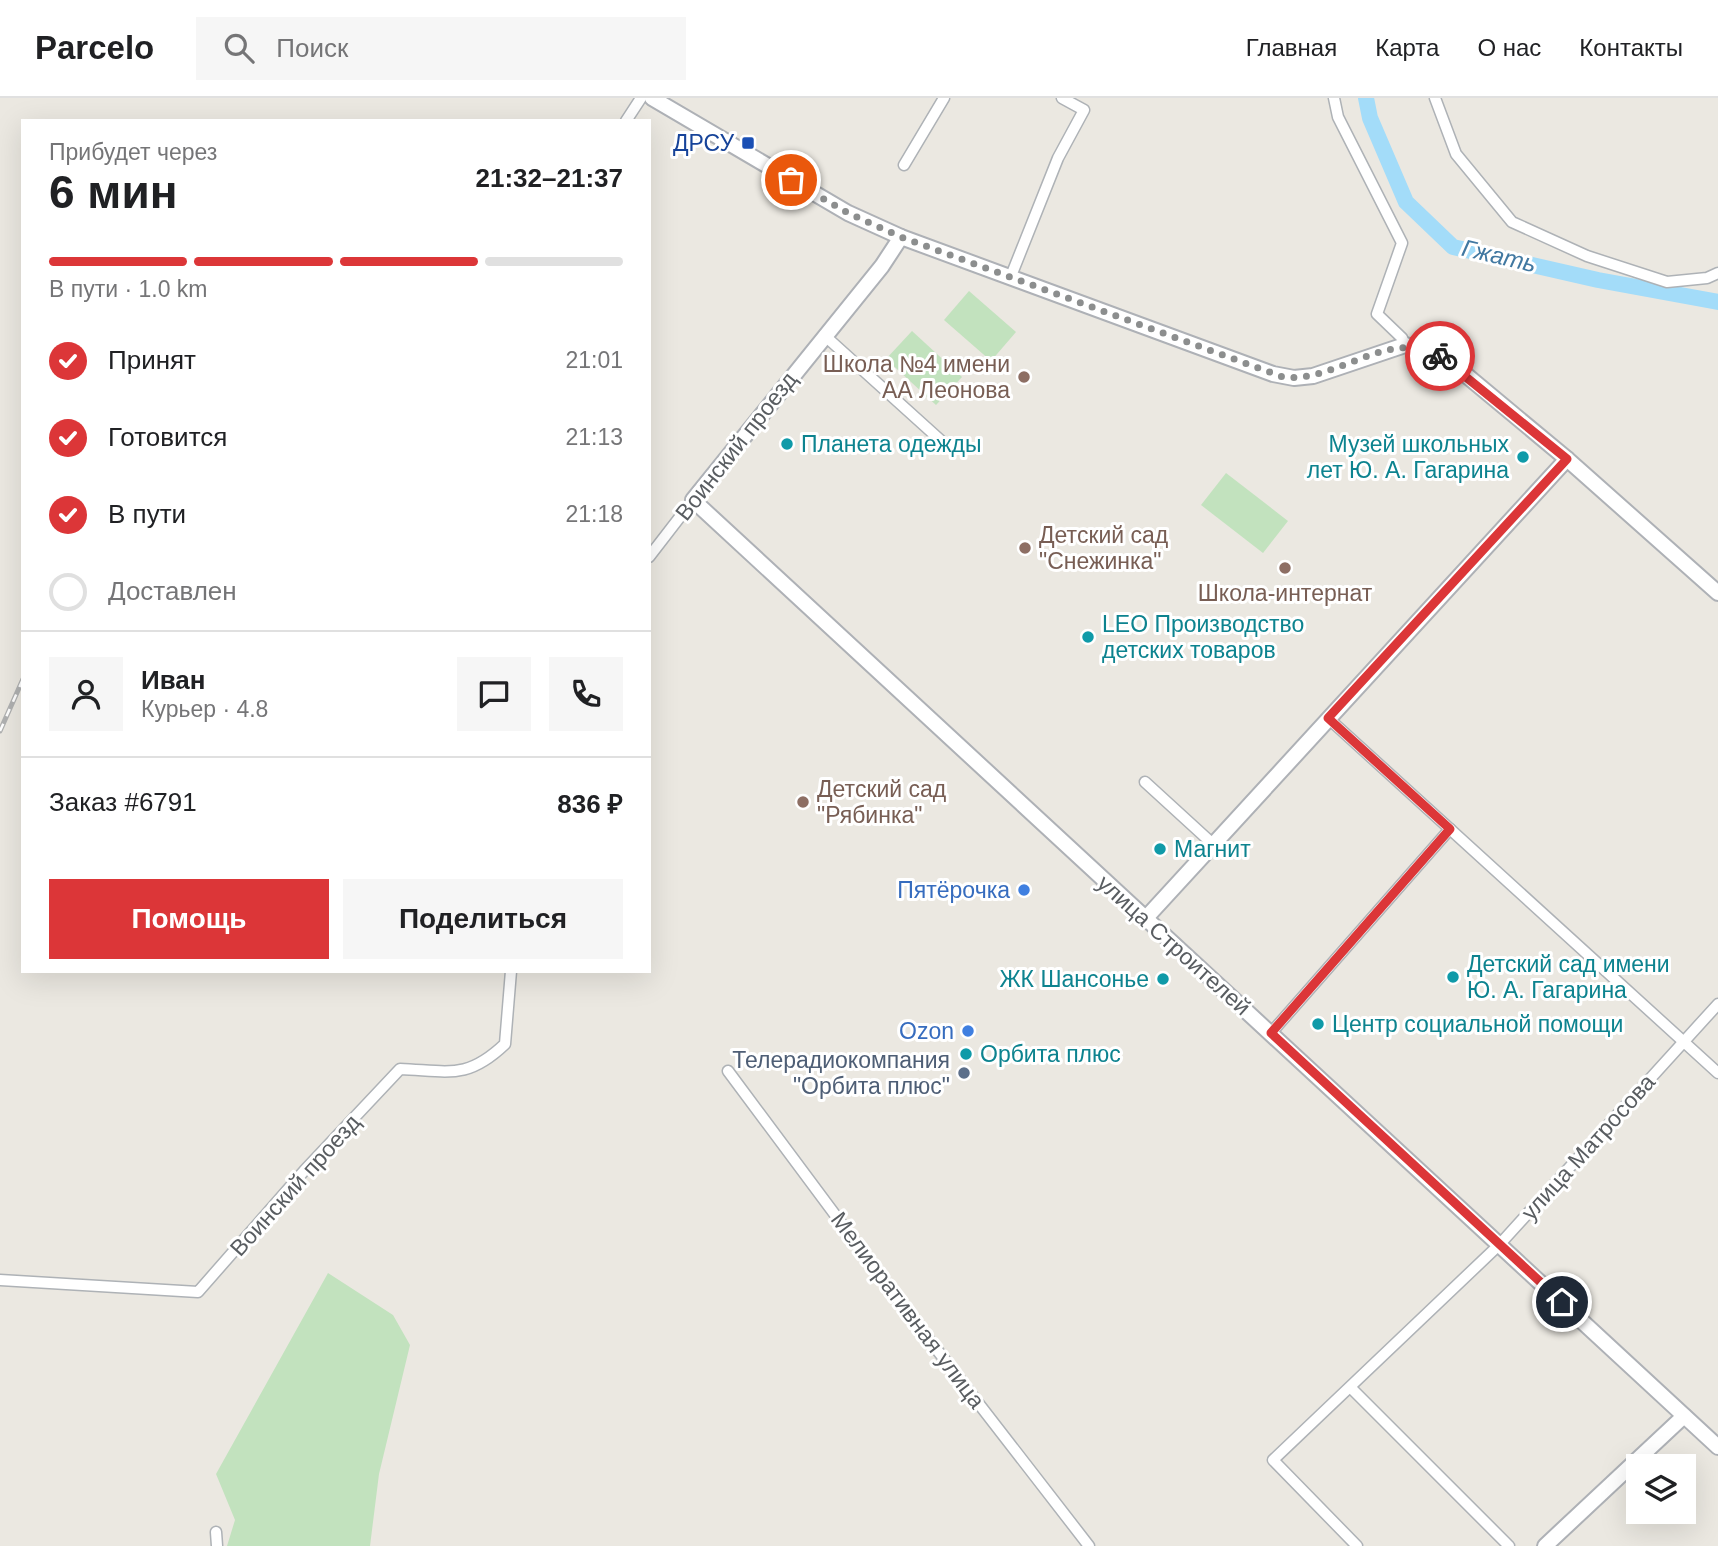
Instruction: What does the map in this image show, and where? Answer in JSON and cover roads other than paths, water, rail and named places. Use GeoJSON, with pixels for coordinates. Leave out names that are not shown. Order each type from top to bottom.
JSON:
{"type":"FeatureCollection","features":[{"type":"Feature","properties":{"kind":"main road"},"geometry":{"type":"LineString","coordinates":[[652,98],[848,213],[901,237],[1283,377],[1313,376],[1405,345],[1424,348],[1446,359],[1567,459],[1718,593]]}},
{"type":"Feature","properties":{"kind":"main road","name":"Воинский проезд"},"geometry":{"type":"LineString","coordinates":[[693,500],[882,266],[901,237]]}},
{"type":"Feature","properties":{"kind":"main road"},"geometry":{"type":"LineString","coordinates":[[1145,919],[1215,846],[1328,718],[1567,459]]}},
{"type":"Feature","properties":{"kind":"main road","name":"улица Строителей"},"geometry":{"type":"LineString","coordinates":[[693,500],[1718,1447]]}},
{"type":"Feature","properties":{"kind":"main road"},"geometry":{"type":"LineString","coordinates":[[1545,1546],[1685,1416]]}},
{"type":"Feature","properties":{"kind":"street"},"geometry":{"type":"LineString","coordinates":[[627,119],[641,98]]}},
{"type":"Feature","properties":{"kind":"street"},"geometry":{"type":"LineString","coordinates":[[904,165],[944,98]]}},
{"type":"Feature","properties":{"kind":"street"},"geometry":{"type":"LineString","coordinates":[[1011,276],[1058,158],[1084,110],[1062,98]]}},
{"type":"Feature","properties":{"kind":"street"},"geometry":{"type":"LineString","coordinates":[[1334,98],[1338,117],[1402,243],[1377,314],[1402,338],[1405,345]]}},
{"type":"Feature","properties":{"kind":"street"},"geometry":{"type":"LineString","coordinates":[[1435,98],[1456,153],[1512,222],[1587,256],[1667,282],[1707,278],[1718,273]]}},
{"type":"Feature","properties":{"kind":"street"},"geometry":{"type":"LineString","coordinates":[[824,335],[947,447]]}},
{"type":"Feature","properties":{"kind":"street","name":"Воинский проезд"},"geometry":{"type":"LineString","coordinates":[[651,554],[693,500]]}},
{"type":"Feature","properties":{"kind":"street"},"geometry":{"type":"LineString","coordinates":[[1328,718],[1718,1073]]}},
{"type":"Feature","properties":{"kind":"street"},"geometry":{"type":"LineString","coordinates":[[1145,782],[1215,846]]}},
{"type":"Feature","properties":{"kind":"street"},"geometry":{"type":"LineString","coordinates":[[1271,1033],[1450,829]]}},
{"type":"Feature","properties":{"kind":"street","name":"Воинский проезд"},"geometry":{"type":"LineString","coordinates":[[0,1280],[198,1292],[304,1171],[400,1069],[467,1071],[485,1063],[505,1044],[511,973]]}},
{"type":"Feature","properties":{"kind":"street","name":"улица Матросова"},"geometry":{"type":"LineString","coordinates":[[1357,1546],[1273,1460],[1500,1244],[1718,1003]]}},
{"type":"Feature","properties":{"kind":"street","name":"Мелиоративная улица"},"geometry":{"type":"LineString","coordinates":[[729,1071],[900,1302],[1087,1543]]}},
{"type":"Feature","properties":{"kind":"street"},"geometry":{"type":"LineString","coordinates":[[1351,1388],[1509,1546]]}},
{"type":"Feature","properties":{"kind":"street"},"geometry":{"type":"LineString","coordinates":[[216,1532],[217,1546]]}},
{"type":"Feature","properties":{"kind":"street"},"geometry":{"type":"LineString","coordinates":[[1075,1546],[1087,1543]]}},
{"type":"Feature","properties":{"kind":"waterway","name":"Гжать"},"geometry":{"type":"LineString","coordinates":[[1366,98],[1370,118],[1406,202],[1453,247],[1598,280],[1718,302]]}},
{"type":"Feature","properties":{"kind":"railway"},"geometry":{"type":"LineString","coordinates":[[0,731],[21,684]]}},
{"type":"Feature","properties":{"kind":"place","name":"ДРСУ"},"geometry":{"type":"Point","coordinates":[748,143]}},
{"type":"Feature","properties":{"kind":"place","name":"Школа №4 имени АА Леонова"},"geometry":{"type":"Point","coordinates":[1024,377]}},
{"type":"Feature","properties":{"kind":"place","name":"Планета одежды"},"geometry":{"type":"Point","coordinates":[787,444]}},
{"type":"Feature","properties":{"kind":"place","name":"Музей школьных лет Ю. А. Гагарина"},"geometry":{"type":"Point","coordinates":[1523,457]}},
{"type":"Feature","properties":{"kind":"place","name":"Детский сад \"Снежинка\""},"geometry":{"type":"Point","coordinates":[1025,548]}},
{"type":"Feature","properties":{"kind":"place","name":"Школа-интернат"},"geometry":{"type":"Point","coordinates":[1285,568]}},
{"type":"Feature","properties":{"kind":"place","name":"LEO Производство детских товаров"},"geometry":{"type":"Point","coordinates":[1088,637]}},
{"type":"Feature","properties":{"kind":"place","name":"Детский сад \"Рябинка\""},"geometry":{"type":"Point","coordinates":[803,802]}},
{"type":"Feature","properties":{"kind":"place","name":"Магнит"},"geometry":{"type":"Point","coordinates":[1160,849]}},
{"type":"Feature","properties":{"kind":"place","name":"Пятёрочка"},"geometry":{"type":"Point","coordinates":[1024,890]}},
{"type":"Feature","properties":{"kind":"place","name":"Детский сад имени Ю. А. Гагарина"},"geometry":{"type":"Point","coordinates":[1453,977]}},
{"type":"Feature","properties":{"kind":"place","name":"ЖК Шансонье"},"geometry":{"type":"Point","coordinates":[1163,979]}},
{"type":"Feature","properties":{"kind":"place","name":"Центр социальной помощи"},"geometry":{"type":"Point","coordinates":[1318,1024]}},
{"type":"Feature","properties":{"kind":"place","name":"Ozon"},"geometry":{"type":"Point","coordinates":[968,1031]}},
{"type":"Feature","properties":{"kind":"place","name":"Орбита плюс"},"geometry":{"type":"Point","coordinates":[966,1054]}},
{"type":"Feature","properties":{"kind":"place","name":"Телерадиокомпания \"Орбита плюс\""},"geometry":{"type":"Point","coordinates":[964,1073]}}]}
